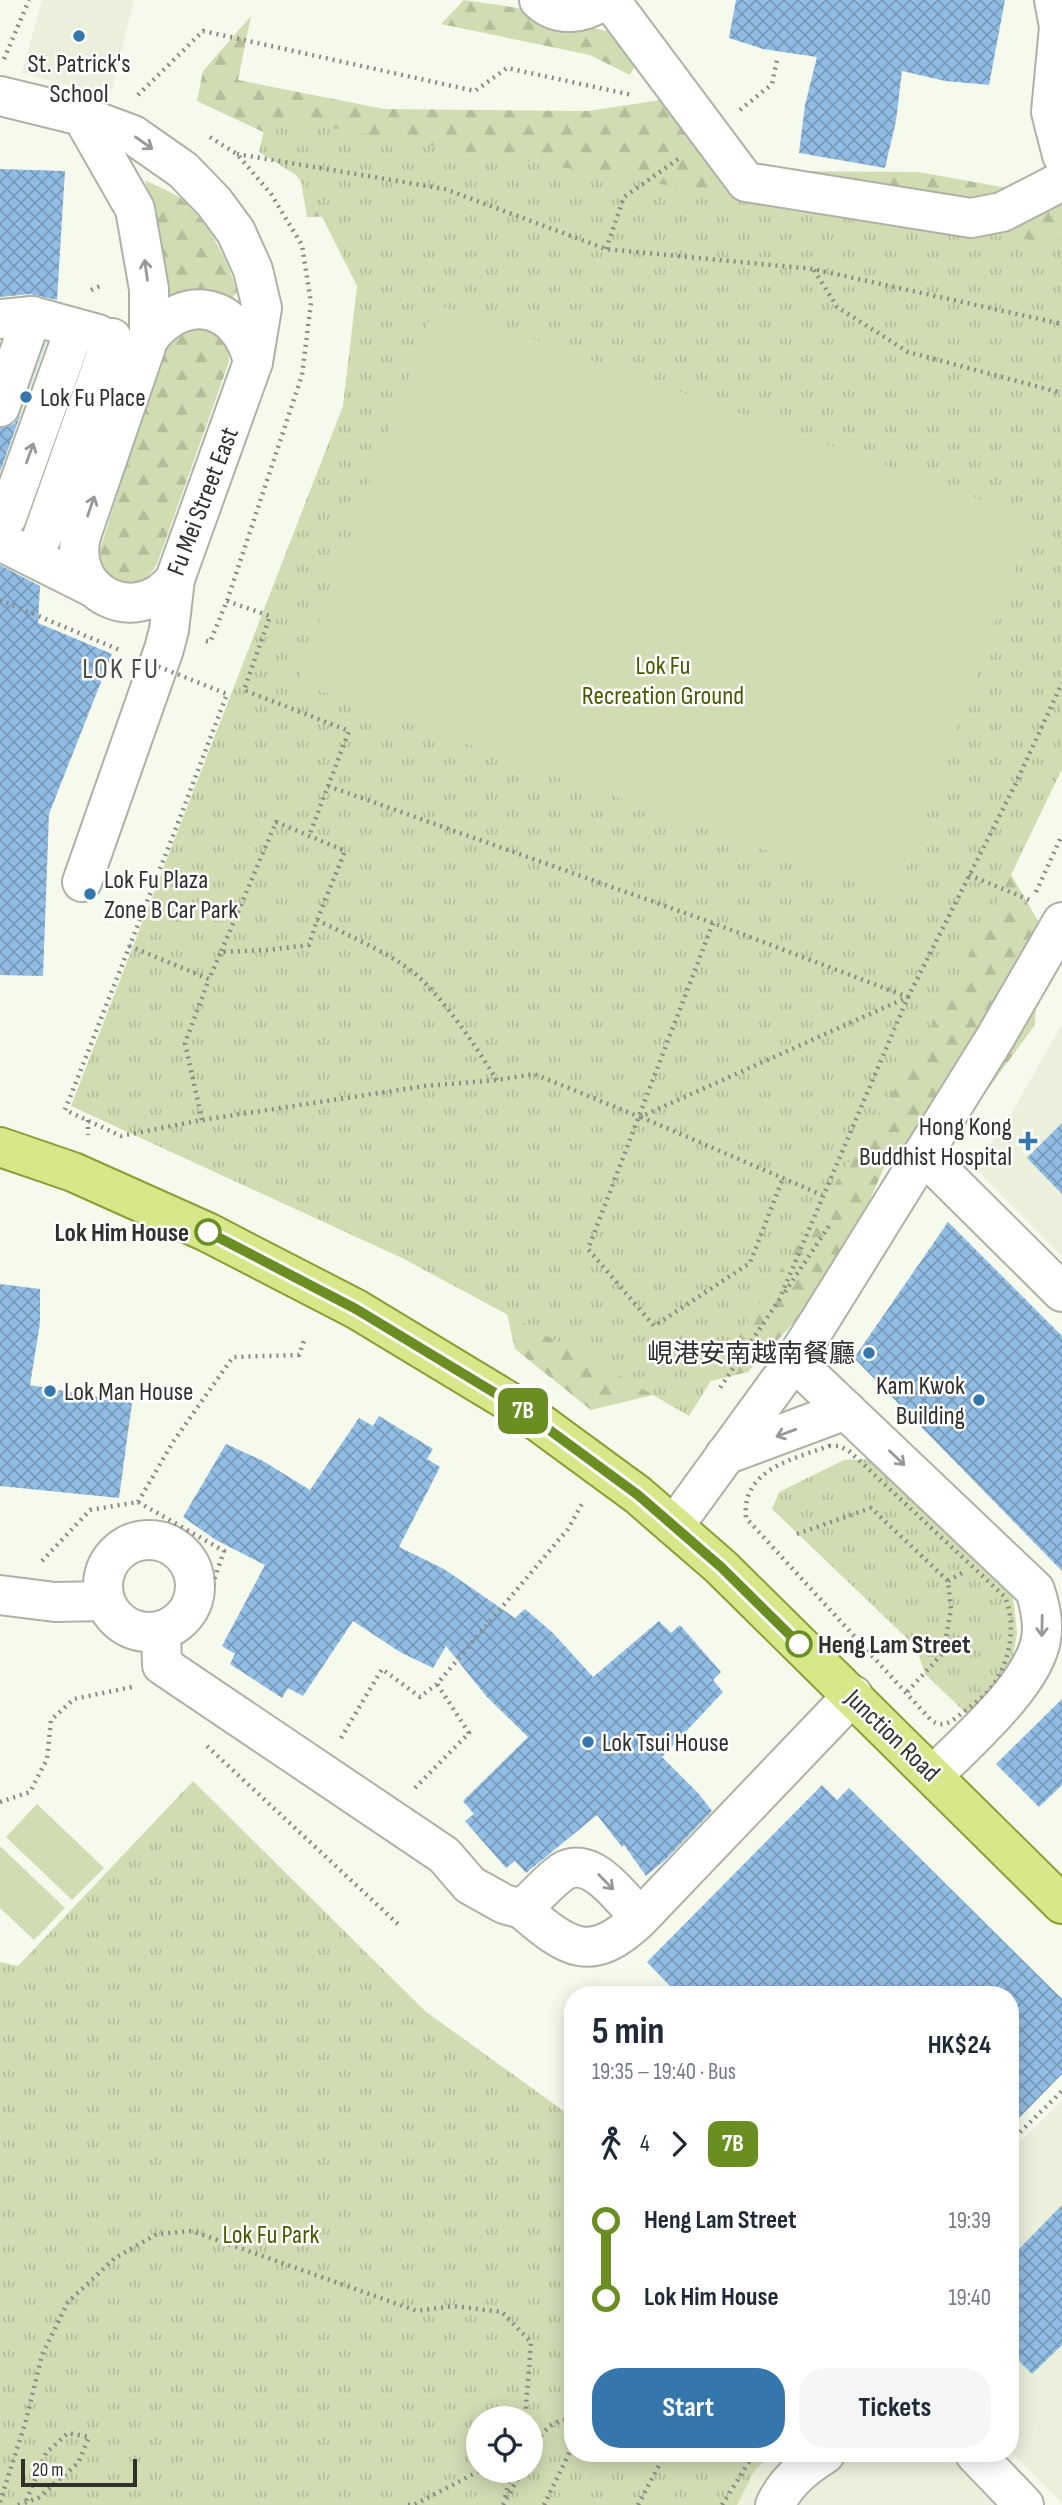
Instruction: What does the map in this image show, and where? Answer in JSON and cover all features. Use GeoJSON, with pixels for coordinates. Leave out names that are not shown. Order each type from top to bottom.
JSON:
{"type":"FeatureCollection","features":[{"type":"Feature","properties":{"kind":"main road","name":"Junction Road"},"geometry":{"type":"LineString","coordinates":[[0,1147],[73,1172],[207,1232],[356,1309],[518,1407],[638,1495],[721,1567],[1062,1904]]}},
{"type":"Feature","properties":{"kind":"street"},"geometry":{"type":"LineString","coordinates":[[539,0],[559,11],[576,13],[604,0]]}},
{"type":"Feature","properties":{"kind":"street"},"geometry":{"type":"LineString","coordinates":[[610,0],[747,182],[971,218],[1002,212],[1062,181]]}},
{"type":"Feature","properties":{"kind":"street"},"geometry":{"type":"LineString","coordinates":[[1054,0],[1059,27],[1051,112],[1062,155]]}},
{"type":"Feature","properties":{"kind":"street","name":"Fu Mei Street East"},"geometry":{"type":"LineString","coordinates":[[0,96],[82,116],[132,135],[183,170],[214,202],[236,232],[253,270],[262,308],[253,362],[174,579],[158,596],[140,602],[123,603],[107,598],[2,523]]}},
{"type":"Feature","properties":{"kind":"street"},"geometry":{"type":"LineString","coordinates":[[42,537],[149,289],[135,209],[82,116]]}},
{"type":"Feature","properties":{"kind":"street"},"geometry":{"type":"LineString","coordinates":[[0,407],[11,323],[75,328],[130,338],[172,316],[200,309],[227,318],[238,327],[249,343],[253,362]]}},
{"type":"Feature","properties":{"kind":"street"},"geometry":{"type":"LineString","coordinates":[[75,328],[2,523],[78,552]]}},
{"type":"Feature","properties":{"kind":"street"},"geometry":{"type":"LineString","coordinates":[[94,588],[80,566],[78,552],[130,338]]}},
{"type":"Feature","properties":{"kind":"street"},"geometry":{"type":"LineString","coordinates":[[82,882],[164,649],[169,630],[174,579]]}},
{"type":"Feature","properties":{"kind":"street"},"geometry":{"type":"LineString","coordinates":[[674,1526],[794,1361],[995,1038],[1047,912]]}},
{"type":"Feature","properties":{"kind":"street"},"geometry":{"type":"LineString","coordinates":[[923,1154],[1062,1292]]}},
{"type":"Feature","properties":{"kind":"street"},"geometry":{"type":"LineString","coordinates":[[794,1361],[1035,1590],[1042,1613],[1041,1640],[1033,1663],[1021,1684],[934,1775]]}},
{"type":"Feature","properties":{"kind":"street"},"geometry":{"type":"LineString","coordinates":[[725,1455],[846,1410]]}},
{"type":"Feature","properties":{"kind":"street"},"geometry":{"type":"LineString","coordinates":[[141,1540],[156,1540],[172,1545],[184,1555],[193,1568],[196,1583],[194,1599],[187,1614],[176,1625],[161,1631],[133,1630],[111,1613],[105,1601],[103,1585],[106,1570],[114,1556],[126,1546],[141,1540]]}},
{"type":"Feature","properties":{"kind":"street"},"geometry":{"type":"LineString","coordinates":[[5,1595],[55,1602],[105,1601]]}},
{"type":"Feature","properties":{"kind":"street"},"geometry":{"type":"LineString","coordinates":[[161,1631],[162,1665],[444,1855],[470,1885],[504,1904],[522,1909],[550,1933],[582,1948],[604,1945],[622,1935],[853,1695]]}},
{"type":"Feature","properties":{"kind":"street"},"geometry":{"type":"LineString","coordinates":[[522,1909],[564,1871],[584,1867],[596,1872],[640,1918]]}},
{"type":"Feature","properties":{"kind":"street"},"geometry":{"type":"LineString","coordinates":[[775,2505],[783,2489],[813,2462]]}},
{"type":"Feature","properties":{"kind":"street"},"geometry":{"type":"LineString","coordinates":[[983,2462],[1024,2505]]}},
{"type":"Feature","properties":{"kind":"path"},"geometry":{"type":"LineString","coordinates":[[0,70],[29,0]]}},
{"type":"Feature","properties":{"kind":"path"},"geometry":{"type":"LineString","coordinates":[[131,102],[203,31],[475,91],[507,68],[634,95]]}},
{"type":"Feature","properties":{"kind":"path"},"geometry":{"type":"LineString","coordinates":[[237,154],[444,189],[606,249],[813,269],[1062,324]]}},
{"type":"Feature","properties":{"kind":"path"},"geometry":{"type":"LineString","coordinates":[[606,249],[624,197],[684,155]]}},
{"type":"Feature","properties":{"kind":"path"},"geometry":{"type":"LineString","coordinates":[[813,269],[837,307],[908,352],[1062,393]]}},
{"type":"Feature","properties":{"kind":"path"},"geometry":{"type":"LineString","coordinates":[[0,600],[127,653]]}},
{"type":"Feature","properties":{"kind":"path"},"geometry":{"type":"LineString","coordinates":[[227,601],[270,617],[244,690],[349,732],[309,836]]}},
{"type":"Feature","properties":{"kind":"path"},"geometry":{"type":"LineString","coordinates":[[139,659],[227,694],[65,1110],[121,1136],[202,1120],[425,1086],[534,1074],[822,1195]]}},
{"type":"Feature","properties":{"kind":"path"},"geometry":{"type":"LineString","coordinates":[[720,1388],[779,1300],[908,997],[1015,785],[1062,683]]}},
{"type":"Feature","properties":{"kind":"path"},"geometry":{"type":"LineString","coordinates":[[328,786],[713,923],[908,997]]}},
{"type":"Feature","properties":{"kind":"path"},"geometry":{"type":"LineString","coordinates":[[202,1120],[185,1043],[209,979],[276,822],[345,851],[309,945],[221,952]]}},
{"type":"Feature","properties":{"kind":"path"},"geometry":{"type":"LineString","coordinates":[[969,875],[1047,912]]}},
{"type":"Feature","properties":{"kind":"path"},"geometry":{"type":"LineString","coordinates":[[317,920],[378,950],[422,980],[467,1035],[497,1080]]}},
{"type":"Feature","properties":{"kind":"path"},"geometry":{"type":"LineString","coordinates":[[713,923],[588,1249],[654,1326],[750,1262],[783,1178]]}},
{"type":"Feature","properties":{"kind":"path"},"geometry":{"type":"LineString","coordinates":[[129,946],[209,979]]}},
{"type":"Feature","properties":{"kind":"path"},"geometry":{"type":"LineString","coordinates":[[640,1117],[908,997]]}},
{"type":"Feature","properties":{"kind":"path"},"geometry":{"type":"LineString","coordinates":[[88,1119],[88,1135]]}},
{"type":"Feature","properties":{"kind":"path"},"geometry":{"type":"LineString","coordinates":[[138,1502],[173,1442],[233,1357],[299,1355],[305,1338]]}},
{"type":"Feature","properties":{"kind":"path"},"geometry":{"type":"LineString","coordinates":[[829,1446],[839,1446],[849,1451],[1005,1597],[1011,1612],[1011,1632],[1001,1672],[992,1687],[945,1724],[936,1724],[906,1693],[746,1518],[745,1506],[750,1493],[763,1473],[771,1467],[829,1446]]}},
{"type":"Feature","properties":{"kind":"path"},"geometry":{"type":"LineString","coordinates":[[5,1595],[90,1510],[138,1502],[224,1551],[190,1650],[183,1679]]}},
{"type":"Feature","properties":{"kind":"path"},"geometry":{"type":"LineString","coordinates":[[341,1739],[382,1669],[420,1696],[437,1684],[568,1529],[583,1502]]}},
{"type":"Feature","properties":{"kind":"path"},"geometry":{"type":"LineString","coordinates":[[797,1534],[871,1508],[948,1581],[951,1610],[943,1653],[906,1693]]}},
{"type":"Feature","properties":{"kind":"path"},"geometry":{"type":"LineString","coordinates":[[408,1796],[469,1733],[437,1684]]}},
{"type":"Feature","properties":{"kind":"path"},"geometry":{"type":"LineString","coordinates":[[0,1802],[30,1792],[47,1759],[51,1720],[74,1699],[135,1686]]}},
{"type":"Feature","properties":{"kind":"path"},"geometry":{"type":"LineString","coordinates":[[203,1742],[400,1926]]}},
{"type":"Feature","properties":{"kind":"path"},"geometry":{"type":"LineString","coordinates":[[1019,2133],[1062,2091]]}},
{"type":"Feature","properties":{"kind":"path"},"geometry":{"type":"LineString","coordinates":[[0,2502],[42,2355],[68,2302],[115,2258],[157,2234],[192,2231],[417,2311],[453,2306],[502,2312],[531,2342],[526,2406]]}},
{"type":"Feature","properties":{"kind":"path"},"geometry":{"type":"LineString","coordinates":[[543,2432],[558,2419],[564,2419]]}},
{"type":"Feature","properties":{"kind":"path"},"geometry":{"type":"LineString","coordinates":[[18,2505],[38,2498],[78,2463],[89,2437],[68,2433],[46,2453],[26,2501]]}},
{"type":"Feature","properties":{"kind":"path"},"geometry":{"type":"LineString","coordinates":[[544,2505],[565,2462]]}},
{"type":"Feature","properties":{"kind":"path"},"geometry":{"type":"LineString","coordinates":[[638,2505],[660,2462]]}},
{"type":"Feature","properties":{"kind":"path"},"geometry":{"type":"LineString","coordinates":[[722,2505],[749,2462]]}},
{"type":"Feature","properties":{"kind":"path"},"geometry":{"type":"LineString","coordinates":[[408,2505],[414,2505],[466,2478]]}},
{"type":"Feature","properties":{"kind":"path"},"geometry":{"type":"LineString","coordinates":[[503,2505],[509,2483]]}},
{"type":"Feature","properties":{"kind":"path"},"geometry":{"type":"LineString","coordinates":[[503,2505],[515,2483]]}},
{"type":"Feature","properties":{"kind":"shaded area","name":"St. Patrick's School"},"geometry":{"type":"Polygon","coordinates":[[[42,0],[134,0],[110,97],[22,73],[42,0]]]}},
{"type":"Feature","properties":{"kind":"shaded area","name":"Hong Kong Buddhist Hospital"},"geometry":{"type":"Polygon","coordinates":[[[1062,1024],[1062,1257],[975,1168],[1011,1114],[1062,1024]]]}},
{"type":"Feature","properties":{"kind":"shaded area"},"geometry":{"type":"Polygon","coordinates":[[[1062,2100],[1062,2503],[1019,2460],[1019,2143],[1062,2100]]]}},
{"type":"Feature","properties":{"kind":"shaded area"},"geometry":{"type":"Polygon","coordinates":[[[764,2462],[953,2462],[999,2505],[737,2505],[755,2470],[764,2462]]]}},
{"type":"Feature","properties":{"kind":"green space"},"geometry":{"type":"Polygon","coordinates":[[[464,0],[518,8],[605,31],[654,28],[630,75],[590,55],[441,24],[464,0]]]}},
{"type":"Feature","properties":{"kind":"green space"},"geometry":{"type":"Polygon","coordinates":[[[251,16],[238,80],[384,109],[588,111],[667,99],[764,171],[919,172],[1062,198],[1062,331],[351,216],[307,217],[295,147],[197,101],[203,71],[251,16]]]}},
{"type":"Feature","properties":{"kind":"green space","name":"Lok Fu Recreation Ground"},"geometry":{"type":"Polygon","coordinates":[[[267,117],[689,189],[1062,245],[1062,769],[1010,877],[917,1053],[689,1416],[607,1368],[402,1258],[71,1106],[343,406],[357,286],[312,197],[296,175],[259,152],[267,117]]]}},
{"type":"Feature","properties":{"kind":"green space"},"geometry":{"type":"Polygon","coordinates":[[[145,180],[184,201],[209,231],[223,255],[237,292],[227,306],[158,305],[157,238],[145,180]]]}},
{"type":"Feature","properties":{"kind":"green space"},"geometry":{"type":"Polygon","coordinates":[[[435,304],[1033,518],[896,897],[297,683],[435,304]]]}},
{"type":"Feature","properties":{"kind":"green space"},"geometry":{"type":"Polygon","coordinates":[[[185,329],[216,334],[225,344],[229,362],[157,564],[149,575],[139,581],[119,583],[104,570],[101,546],[164,348],[185,329]]]}},
{"type":"Feature","properties":{"kind":"green space"},"geometry":{"type":"Polygon","coordinates":[[[1003,861],[1040,924],[1035,1025],[957,1131],[886,1163],[837,1276],[748,1372],[591,1410],[515,1349],[497,1269],[1003,861]]]}},
{"type":"Feature","properties":{"kind":"green space"},"geometry":{"type":"Polygon","coordinates":[[[869,1459],[1013,1597],[1017,1633],[1009,1679],[970,1717],[925,1674],[916,1647],[772,1509],[779,1492],[844,1460],[869,1459]]]}},
{"type":"Feature","properties":{"kind":"green space","name":"Lok Fu Park"},"geometry":{"type":"Polygon","coordinates":[[[193,1781],[425,2011],[564,2111],[564,2462],[764,2462],[755,2470],[737,2505],[0,2505],[0,1962],[18,1966],[193,1781]]]}},
{"type":"Feature","properties":{"kind":"green space"},"geometry":{"type":"Polygon","coordinates":[[[37,1804],[104,1868],[72,1900],[6,1837],[37,1804]]]}},
{"type":"Feature","properties":{"kind":"green space"},"geometry":{"type":"Polygon","coordinates":[[[0,1846],[65,1908],[34,1940],[0,1908],[0,1846]]]}},
{"type":"Feature","properties":{"kind":"building"},"geometry":{"type":"Polygon","coordinates":[[[736,0],[1005,0],[989,85],[945,81],[902,71],[896,121],[885,168],[799,153],[805,105],[817,57],[763,49],[729,38],[736,0]]]}},
{"type":"Feature","properties":{"kind":"building"},"geometry":{"type":"Polygon","coordinates":[[[0,169],[65,171],[57,300],[30,294],[0,297],[0,169]]]}},
{"type":"Feature","properties":{"kind":"building"},"geometry":{"type":"Polygon","coordinates":[[[46,342],[0,472],[0,428],[14,424],[20,415],[46,342]]]}},
{"type":"Feature","properties":{"kind":"building"},"geometry":{"type":"Polygon","coordinates":[[[0,565],[40,586],[38,623],[112,654],[49,814],[43,976],[0,975],[0,565]]]}},
{"type":"Feature","properties":{"kind":"building"},"geometry":{"type":"Polygon","coordinates":[[[1062,1123],[1062,1194],[1027,1158],[1062,1123]]]}},
{"type":"Feature","properties":{"kind":"building","name":"Kam Kwok Building"},"geometry":{"type":"Polygon","coordinates":[[[948,1222],[1062,1336],[1062,1571],[854,1358],[948,1222]]]}},
{"type":"Feature","properties":{"kind":"building","name":"Lok Man House"},"geometry":{"type":"Polygon","coordinates":[[[0,1284],[40,1289],[40,1323],[30,1385],[132,1403],[119,1498],[0,1486],[0,1284]]]}},
{"type":"Feature","properties":{"kind":"building"},"geometry":{"type":"Polygon","coordinates":[[[379,1416],[433,1449],[427,1459],[440,1467],[399,1547],[444,1569],[515,1618],[525,1609],[553,1633],[593,1677],[659,1621],[671,1633],[680,1625],[721,1672],[713,1680],[723,1692],[662,1757],[712,1811],[646,1876],[624,1845],[622,1847],[597,1815],[526,1873],[515,1861],[506,1868],[465,1821],[474,1814],[463,1801],[528,1737],[487,1697],[446,1646],[433,1668],[400,1652],[353,1621],[303,1696],[288,1688],[282,1698],[230,1664],[235,1654],[222,1646],[265,1565],[216,1540],[183,1517],[226,1444],[263,1461],[310,1490],[359,1418],[373,1426],[379,1416]]]}},
{"type":"Feature","properties":{"kind":"building"},"geometry":{"type":"Polygon","coordinates":[[[1062,1699],[1062,1785],[1039,1807],[996,1764],[1062,1699]]]}},
{"type":"Feature","properties":{"kind":"building"},"geometry":{"type":"Polygon","coordinates":[[[822,1785],[837,1800],[849,1788],[1062,1999],[1062,2074],[1019,2118],[1019,1986],[670,1986],[647,1962],[822,1785]]]}},
{"type":"Feature","properties":{"kind":"building"},"geometry":{"type":"Polygon","coordinates":[[[1062,2205],[1062,2345],[1032,2374],[1019,2361],[1019,2249],[1062,2205]]]}},
{"type":"Feature","properties":{"kind":"bus line","name":"7B"},"geometry":{"type":"LineString","coordinates":[[208,1232],[356,1309],[518,1407],[638,1495],[721,1567],[799,1644]]}},
{"type":"Feature","properties":{"kind":"place","name":"St. Patrick's School"},"geometry":{"type":"Point","coordinates":[79,36]}},
{"type":"Feature","properties":{"kind":"place","name":"Lok Fu Place"},"geometry":{"type":"Point","coordinates":[26,397]}},
{"type":"Feature","properties":{"kind":"place","name":"Lok Fu Plaza Zone B Car Park"},"geometry":{"type":"Point","coordinates":[90,894]}},
{"type":"Feature","properties":{"kind":"place","name":"Hong Kong Buddhist Hospital"},"geometry":{"type":"Point","coordinates":[1028,1141]}},
{"type":"Feature","properties":{"kind":"place","name":"Lok Him House"},"geometry":{"type":"Point","coordinates":[208,1232]}},
{"type":"Feature","properties":{"kind":"place","name":"峴港安南越南餐廳"},"geometry":{"type":"Point","coordinates":[869,1353]}},
{"type":"Feature","properties":{"kind":"place","name":"Lok Man House"},"geometry":{"type":"Point","coordinates":[50,1391]}},
{"type":"Feature","properties":{"kind":"place","name":"Kam Kwok Building"},"geometry":{"type":"Point","coordinates":[979,1400]}},
{"type":"Feature","properties":{"kind":"place","name":"Heng Lam Street"},"geometry":{"type":"Point","coordinates":[799,1644]}},
{"type":"Feature","properties":{"kind":"place","name":"Lok Tsui House"},"geometry":{"type":"Point","coordinates":[588,1742]}},
{"type":"Feature","properties":{"kind":"district","name":"LOK FU"},"geometry":{"type":"Point","coordinates":[121,668]}}]}
